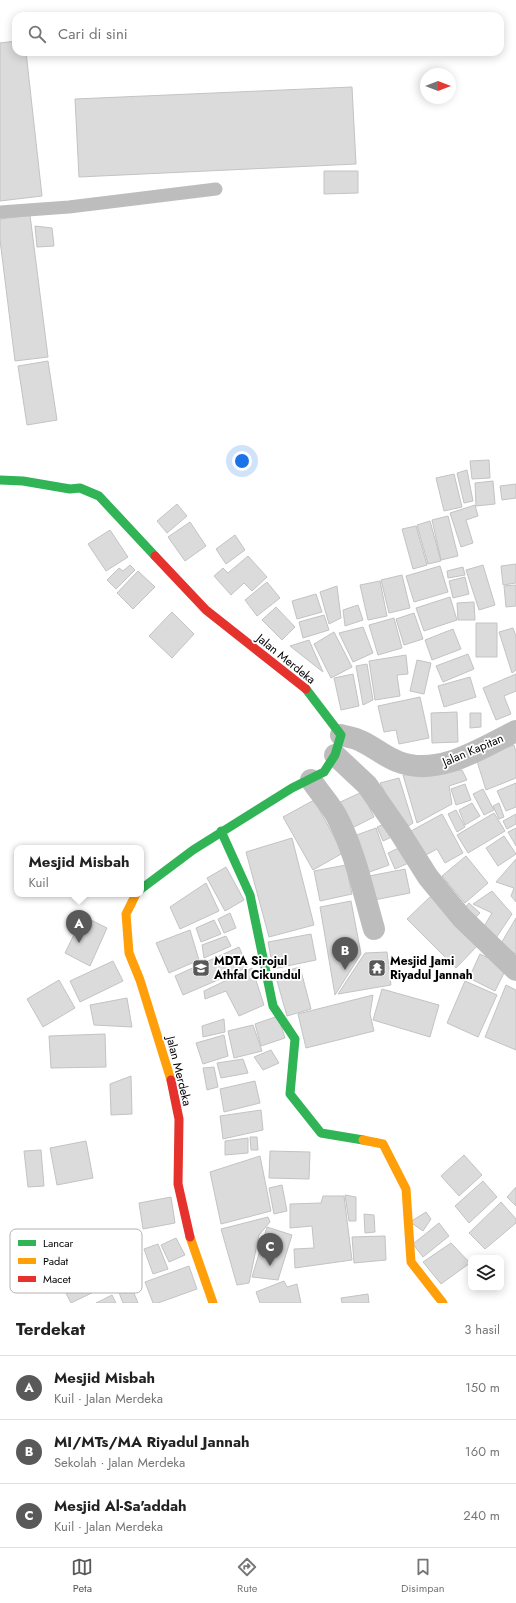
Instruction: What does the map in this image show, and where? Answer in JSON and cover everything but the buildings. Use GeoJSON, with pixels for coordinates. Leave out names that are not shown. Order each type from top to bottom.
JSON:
{"type":"FeatureCollection","features":[{"type":"Feature","properties":{"kind":"street","name":"Jalan Merdeka"},"geometry":{"type":"LineString","coordinates":[[0,480],[23,481],[70,489],[80,488],[98,496],[206,610],[310,693],[338,745]]}},
{"type":"Feature","properties":{"kind":"street","name":"Jalan Kapitan"},"geometry":{"type":"LineString","coordinates":[[338,745],[361,741],[398,762],[415,766],[437,766],[465,756],[516,731]]}},
{"type":"Feature","properties":{"kind":"street"},"geometry":{"type":"LineString","coordinates":[[144,887],[187,854],[221,831],[292,788],[311,780],[324,772],[338,745],[399,831],[428,877],[462,918],[516,970]]}},
{"type":"Feature","properties":{"kind":"street"},"geometry":{"type":"LineString","coordinates":[[311,780],[335,814],[345,834],[352,851],[374,929]]}},
{"type":"Feature","properties":{"kind":"street"},"geometry":{"type":"LineString","coordinates":[[221,831],[250,895],[273,1006],[295,1038],[290,1094],[321,1133],[383,1144],[406,1189],[411,1262],[442,1303]]}},
{"type":"Feature","properties":{"kind":"street","name":"Jalan Merdeka"},"geometry":{"type":"LineString","coordinates":[[134,897],[126,914],[129,953],[140,980],[170,1073],[179,1119],[178,1184],[188,1231],[213,1303]]}},
{"type":"Feature","properties":{"kind":"lane"},"geometry":{"type":"LineString","coordinates":[[0,212],[69,207],[216,189]]}},
{"type":"Feature","properties":{"kind":"traffic: fast"},"geometry":{"type":"LineString","coordinates":[[0,480],[23,481],[70,489],[80,488],[99,496],[155,556]]}},
{"type":"Feature","properties":{"kind":"traffic: fast"},"geometry":{"type":"LineString","coordinates":[[144,887],[193,850],[292,788],[324,772],[335,755],[341,735],[306,689]]}},
{"type":"Feature","properties":{"kind":"traffic: fast"},"geometry":{"type":"LineString","coordinates":[[221,831],[250,895],[273,1006],[295,1039],[290,1094],[321,1133],[363,1140]]}},
{"type":"Feature","properties":{"kind":"traffic: slow"},"geometry":{"type":"LineString","coordinates":[[134,897],[126,914],[129,953],[140,980],[171,1080]]}},
{"type":"Feature","properties":{"kind":"traffic: slow"},"geometry":{"type":"LineString","coordinates":[[363,1140],[383,1144],[406,1189],[411,1262],[443,1303]]}},
{"type":"Feature","properties":{"kind":"traffic: slow"},"geometry":{"type":"LineString","coordinates":[[190,1237],[213,1303]]}},
{"type":"Feature","properties":{"kind":"traffic: jam"},"geometry":{"type":"LineString","coordinates":[[155,556],[206,610],[306,689]]}},
{"type":"Feature","properties":{"kind":"traffic: jam"},"geometry":{"type":"LineString","coordinates":[[171,1080],[179,1119],[178,1184],[190,1237]]}},
{"type":"Feature","properties":{"kind":"place","name":"Mesjid Misbah"},"geometry":{"type":"Point","coordinates":[79,943]}},
{"type":"Feature","properties":{"kind":"place","name":"MDTA Sirojul Athfal Cikundul"},"geometry":{"type":"Point","coordinates":[201,968]}},
{"type":"Feature","properties":{"kind":"place","name":"Mesjid Jami Riyadul Jannah"},"geometry":{"type":"Point","coordinates":[377,968]}},
{"type":"Feature","properties":{"kind":"place","name":"MI/MTs/MA Riyadul Jannah"},"geometry":{"type":"Point","coordinates":[345,970]}},
{"type":"Feature","properties":{"kind":"place","name":"Mesjid Al-Sa'addah"},"geometry":{"type":"Point","coordinates":[270,1266]}}]}
